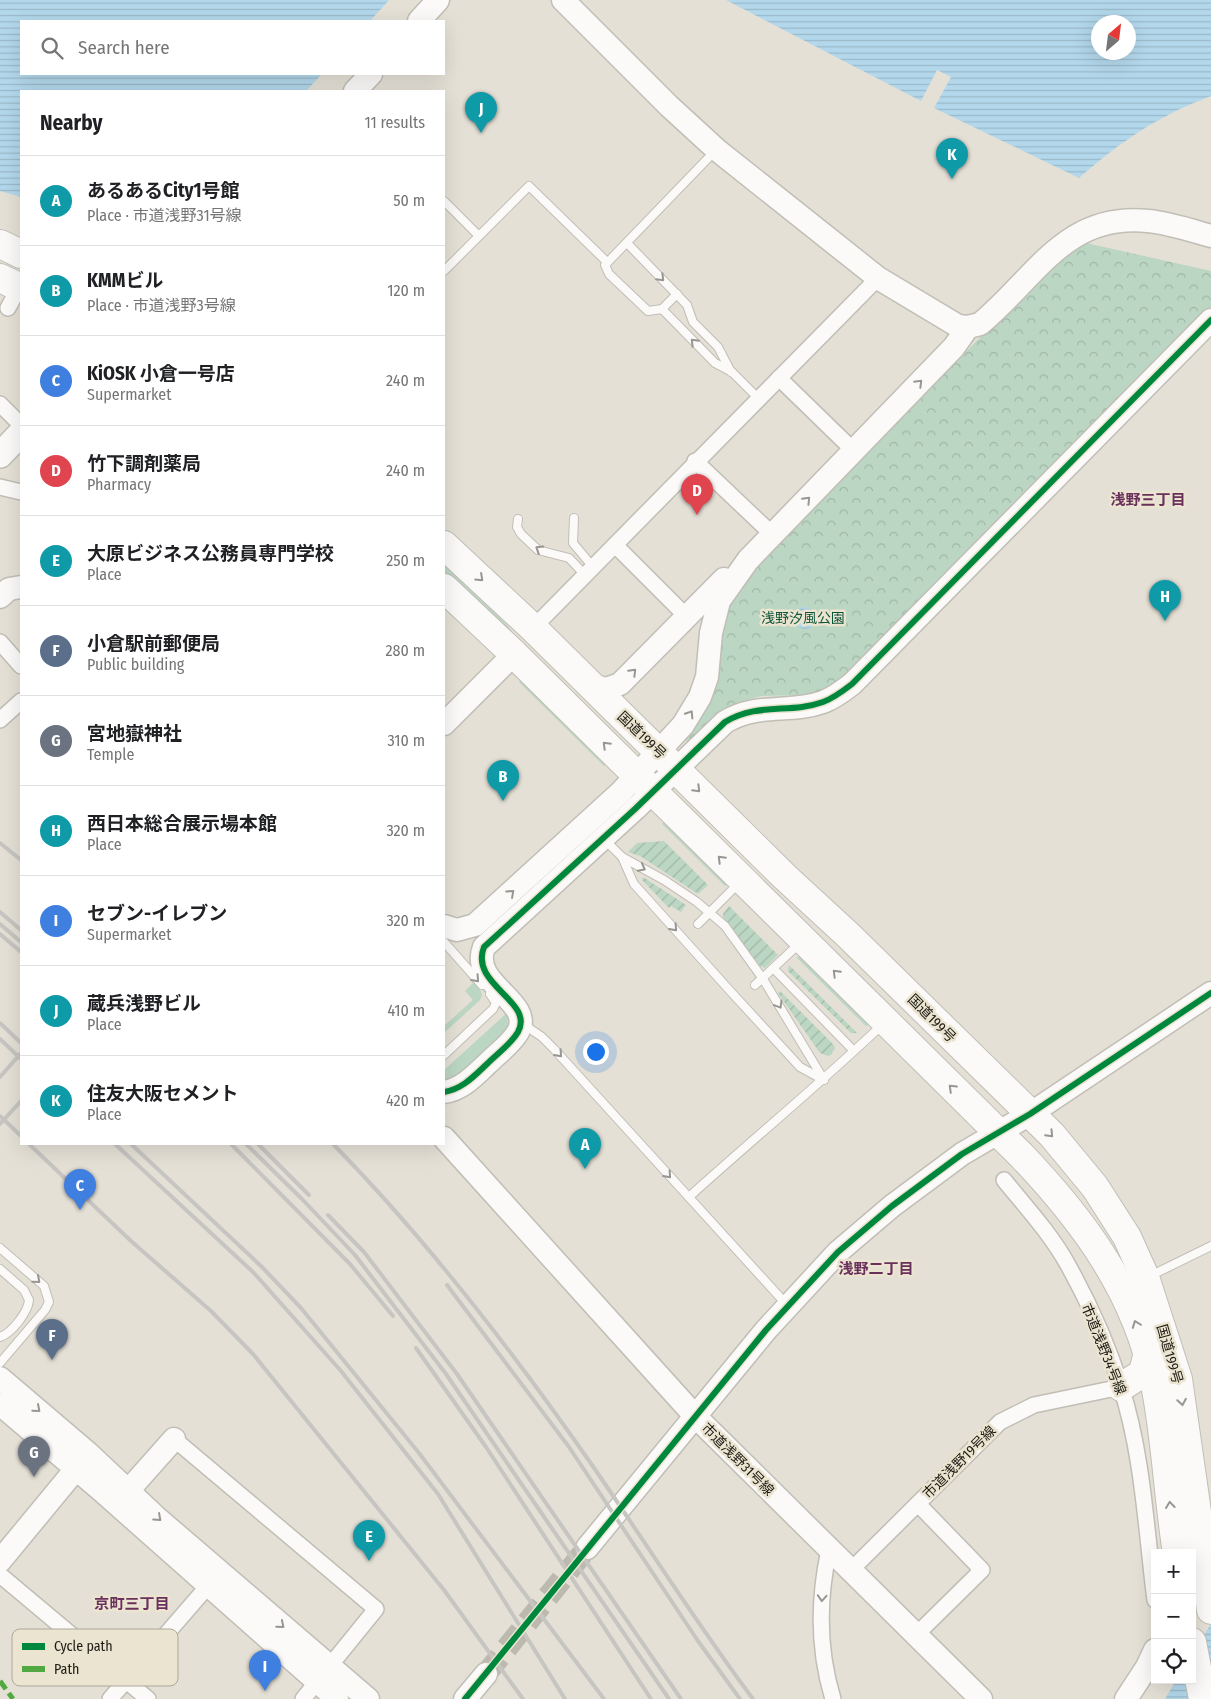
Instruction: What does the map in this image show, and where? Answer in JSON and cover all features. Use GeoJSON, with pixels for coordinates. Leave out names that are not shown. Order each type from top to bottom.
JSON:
{"type":"FeatureCollection","features":[{"type":"Feature","properties":{"kind":"highway"},"geometry":{"type":"LineString","coordinates":[[0,244],[20,254]]}},
{"type":"Feature","properties":{"kind":"highway","name":"国道199号"},"geometry":{"type":"LineString","coordinates":[[445,546],[533,628],[785,877],[848,934],[1052,1136],[1095,1187],[1127,1237],[1146,1278],[1178,1379],[1211,1610]]}},
{"type":"Feature","properties":{"kind":"highway","name":"国道199号"},"geometry":{"type":"LineString","coordinates":[[445,589],[514,654],[1038,1173],[1095,1242],[1124,1294],[1147,1356],[1161,1422],[1177,1549]]}},
{"type":"Feature","properties":{"kind":"highway"},"geometry":{"type":"LineString","coordinates":[[785,877],[837,944],[998,1104],[1004,1117],[1002,1127],[997,1132]]}},
{"type":"Feature","properties":{"kind":"highway"},"geometry":{"type":"LineString","coordinates":[[1121,1387],[1143,1373],[1147,1356]]}},
{"type":"Feature","properties":{"kind":"highway"},"geometry":{"type":"LineString","coordinates":[[1196,1663],[1203,1699]]}},
{"type":"Feature","properties":{"kind":"main road"},"geometry":{"type":"LineString","coordinates":[[0,455],[20,435]]}},
{"type":"Feature","properties":{"kind":"street"},"geometry":{"type":"LineString","coordinates":[[420,20],[438,0]]}},
{"type":"Feature","properties":{"kind":"street"},"geometry":{"type":"LineString","coordinates":[[563,0],[669,106],[717,150],[878,278],[948,321],[968,327],[980,324],[1057,248],[1093,226],[1123,220],[1148,221],[1211,236]]}},
{"type":"Feature","properties":{"kind":"street"},"geometry":{"type":"LineString","coordinates":[[356,90],[370,75]]}},
{"type":"Feature","properties":{"kind":"street"},"geometry":{"type":"LineString","coordinates":[[533,628],[878,278]]}},
{"type":"Feature","properties":{"kind":"street"},"geometry":{"type":"LineString","coordinates":[[445,1105],[449,1090],[467,1082],[514,1039],[522,1023],[521,1015],[492,982],[482,966],[481,958],[484,947],[604,838],[645,784],[668,760],[734,717],[759,709],[814,704],[840,694],[852,684],[1211,320]]}},
{"type":"Feature","properties":{"kind":"street"},"geometry":{"type":"LineString","coordinates":[[668,760],[683,725],[700,697],[710,665],[714,616],[719,601],[738,573],[954,348],[968,327]]}},
{"type":"Feature","properties":{"kind":"street"},"geometry":{"type":"LineString","coordinates":[[779,378],[854,451]]}},
{"type":"Feature","properties":{"kind":"street"},"geometry":{"type":"LineString","coordinates":[[0,404],[20,424]]}},
{"type":"Feature","properties":{"kind":"street"},"geometry":{"type":"LineString","coordinates":[[696,461],[773,535]]}},
{"type":"Feature","properties":{"kind":"street"},"geometry":{"type":"LineString","coordinates":[[0,487],[20,492]]}},
{"type":"Feature","properties":{"kind":"street"},"geometry":{"type":"LineString","coordinates":[[614,545],[687,617]]}},
{"type":"Feature","properties":{"kind":"street"},"geometry":{"type":"LineString","coordinates":[[591,685],[606,689],[620,684],[722,580],[738,573]]}},
{"type":"Feature","properties":{"kind":"street"},"geometry":{"type":"LineString","coordinates":[[0,597],[9,589],[20,587]]}},
{"type":"Feature","properties":{"kind":"street"},"geometry":{"type":"LineString","coordinates":[[0,642],[20,665]]}},
{"type":"Feature","properties":{"kind":"street"},"geometry":{"type":"LineString","coordinates":[[445,723],[514,654]]}},
{"type":"Feature","properties":{"kind":"street"},"geometry":{"type":"LineString","coordinates":[[0,720],[20,702]]}},
{"type":"Feature","properties":{"kind":"street"},"geometry":{"type":"LineString","coordinates":[[445,926],[456,930],[475,925],[620,793],[645,784]]}},
{"type":"Feature","properties":{"kind":"street"},"geometry":{"type":"LineString","coordinates":[[587,1548],[788,1305],[838,1252],[892,1206],[962,1154],[1030,1114],[1211,993]]}},
{"type":"Feature","properties":{"kind":"street"},"geometry":{"type":"LineString","coordinates":[[1056,1097],[1211,1007]]}},
{"type":"Feature","properties":{"kind":"street"},"geometry":{"type":"LineString","coordinates":[[810,1281],[846,1227],[883,1195],[968,1134],[974,1120],[971,1106]]}},
{"type":"Feature","properties":{"kind":"street","name":"市道浅野31号線"},"geometry":{"type":"LineString","coordinates":[[445,1138],[695,1416],[981,1699]]}},
{"type":"Feature","properties":{"kind":"street","name":"市道浅野34号線"},"geometry":{"type":"LineString","coordinates":[[1004,1180],[1053,1241],[1068,1265],[1098,1328],[1121,1387],[1136,1450],[1154,1594]]}},
{"type":"Feature","properties":{"kind":"street"},"geometry":{"type":"LineString","coordinates":[[1,1374],[82,1461],[123,1497],[208,1586],[323,1673],[368,1699]]}},
{"type":"Feature","properties":{"kind":"street","name":"市道浅野19号線"},"geometry":{"type":"LineString","coordinates":[[850,1571],[1000,1422],[1034,1405],[1121,1387]]}},
{"type":"Feature","properties":{"kind":"street"},"geometry":{"type":"LineString","coordinates":[[0,1404],[82,1461]]}},
{"type":"Feature","properties":{"kind":"street"},"geometry":{"type":"LineString","coordinates":[[123,1497],[174,1439],[376,1609],[303,1699]]}},
{"type":"Feature","properties":{"kind":"street"},"geometry":{"type":"LineString","coordinates":[[0,1561],[82,1461]]}},
{"type":"Feature","properties":{"kind":"street"},"geometry":{"type":"LineString","coordinates":[[123,1497],[157,1518],[323,1673],[337,1699]]}},
{"type":"Feature","properties":{"kind":"street"},"geometry":{"type":"LineString","coordinates":[[916,1635],[982,1570],[918,1504]]}},
{"type":"Feature","properties":{"kind":"street"},"geometry":{"type":"LineString","coordinates":[[829,1550],[823,1576],[821,1611],[822,1655],[833,1699]]}},
{"type":"Feature","properties":{"kind":"street"},"geometry":{"type":"LineString","coordinates":[[0,1575],[65,1629]]}},
{"type":"Feature","properties":{"kind":"street"},"geometry":{"type":"LineString","coordinates":[[171,1629],[208,1586]]}},
{"type":"Feature","properties":{"kind":"street"},"geometry":{"type":"LineString","coordinates":[[1126,1699],[1151,1658]]}},
{"type":"Feature","properties":{"kind":"street"},"geometry":{"type":"LineString","coordinates":[[465,1699],[486,1674]]}},
{"type":"Feature","properties":{"kind":"street"},"geometry":{"type":"LineString","coordinates":[[110,1699],[122,1686]]}},
{"type":"Feature","properties":{"kind":"street"},"geometry":{"type":"LineString","coordinates":[[134,1686],[148,1699]]}},
{"type":"Feature","properties":{"kind":"lane"},"geometry":{"type":"LineString","coordinates":[[677,294],[662,309],[648,311],[606,270],[607,262],[717,150]]}},
{"type":"Feature","properties":{"kind":"lane"},"geometry":{"type":"LineString","coordinates":[[445,270],[529,186],[607,262]]}},
{"type":"Feature","properties":{"kind":"lane"},"geometry":{"type":"LineString","coordinates":[[445,202],[479,236]]}},
{"type":"Feature","properties":{"kind":"lane"},"geometry":{"type":"LineString","coordinates":[[627,243],[687,304],[693,322],[718,347],[732,372],[758,398]]}},
{"type":"Feature","properties":{"kind":"lane"},"geometry":{"type":"LineString","coordinates":[[662,309],[715,363],[732,372]]}},
{"type":"Feature","properties":{"kind":"lane"},"geometry":{"type":"LineString","coordinates":[[574,518],[573,543],[589,571]]}},
{"type":"Feature","properties":{"kind":"lane"},"geometry":{"type":"LineString","coordinates":[[518,519],[517,527],[521,534],[538,550],[569,558],[589,571]]}},
{"type":"Feature","properties":{"kind":"lane"},"geometry":{"type":"LineString","coordinates":[[604,838],[622,857],[664,880],[710,912],[736,940],[763,979],[824,1080]]}},
{"type":"Feature","properties":{"kind":"lane"},"geometry":{"type":"LineString","coordinates":[[622,857],[634,884],[800,1067],[824,1080]]}},
{"type":"Feature","properties":{"kind":"lane"},"geometry":{"type":"LineString","coordinates":[[698,924],[743,880]]}},
{"type":"Feature","properties":{"kind":"lane"},"geometry":{"type":"LineString","coordinates":[[755,985],[803,940]]}},
{"type":"Feature","properties":{"kind":"lane"},"geometry":{"type":"LineString","coordinates":[[445,943],[493,997],[496,1003],[493,1009],[445,1054]]}},
{"type":"Feature","properties":{"kind":"lane"},"geometry":{"type":"LineString","coordinates":[[774,968],[854,1051]]}},
{"type":"Feature","properties":{"kind":"lane"},"geometry":{"type":"LineString","coordinates":[[689,1197],[785,1111],[824,1080],[885,1022]]}},
{"type":"Feature","properties":{"kind":"lane"},"geometry":{"type":"LineString","coordinates":[[522,1023],[548,1043],[788,1305]]}},
{"type":"Feature","properties":{"kind":"lane"},"geometry":{"type":"LineString","coordinates":[[1146,1278],[1211,1246]]}},
{"type":"Feature","properties":{"kind":"lane"},"geometry":{"type":"LineString","coordinates":[[0,1248],[44,1286],[49,1302],[1,1374]]}},
{"type":"Feature","properties":{"kind":"lane"},"geometry":{"type":"LineString","coordinates":[[0,1269],[24,1290],[29,1300],[26,1311],[3,1336],[0,1342]]}},
{"type":"Feature","properties":{"kind":"green space","name":"浅野汐風公園"},"geometry":{"type":"Polygon","coordinates":[[[1086,243],[1211,271],[1211,307],[922,598],[853,671],[825,691],[806,695],[761,696],[743,701],[716,715],[688,742],[681,735],[716,665],[731,589],[1051,266],[1086,243]]]}},
{"type":"Feature","properties":{"kind":"green space"},"geometry":{"type":"Polygon","coordinates":[[[445,561],[478,591],[522,643],[626,745],[445,573],[445,561]]]}},
{"type":"Feature","properties":{"kind":"green space"},"geometry":{"type":"Polygon","coordinates":[[[522,679],[607,763],[604,766],[519,682],[522,679]]]}},
{"type":"Feature","properties":{"kind":"green space"},"geometry":{"type":"Polygon","coordinates":[[[665,820],[728,883],[725,886],[662,824],[665,820]]]}},
{"type":"Feature","properties":{"kind":"green space"},"geometry":{"type":"Polygon","coordinates":[[[664,841],[708,885],[698,894],[640,856],[628,852],[637,843],[664,841]]]}},
{"type":"Feature","properties":{"kind":"green space"},"geometry":{"type":"Polygon","coordinates":[[[643,877],[686,905],[681,912],[671,906],[669,908],[642,880],[643,877]]]}},
{"type":"Feature","properties":{"kind":"green space"},"geometry":{"type":"Polygon","coordinates":[[[729,906],[778,955],[765,968],[760,966],[723,917],[729,906]]]}},
{"type":"Feature","properties":{"kind":"green space"},"geometry":{"type":"Polygon","coordinates":[[[445,949],[479,986],[482,995],[480,1000],[445,1032],[445,1025],[473,1000],[465,991],[473,983],[445,949]]]}},
{"type":"Feature","properties":{"kind":"green space"},"geometry":{"type":"Polygon","coordinates":[[[800,955],[869,1024],[866,1026],[797,958],[800,955]]]}},
{"type":"Feature","properties":{"kind":"green space"},"geometry":{"type":"Polygon","coordinates":[[[789,965],[857,1033],[851,1033],[788,971],[789,965]]]}},
{"type":"Feature","properties":{"kind":"green space"},"geometry":{"type":"Polygon","coordinates":[[[780,991],[833,1044],[835,1048],[831,1055],[828,1056],[820,1053],[778,993],[780,991]]]}},
{"type":"Feature","properties":{"kind":"green space"},"geometry":{"type":"Polygon","coordinates":[[[507,1013],[508,1024],[504,1032],[456,1077],[445,1082],[445,1069],[507,1013]]]}},
{"type":"Feature","properties":{"kind":"water"},"geometry":{"type":"Polygon","coordinates":[[[0,0],[389,0],[371,20],[20,20],[20,75],[321,75],[307,90],[20,90],[20,197],[0,191],[0,0]]]}},
{"type":"Feature","properties":{"kind":"water"},"geometry":{"type":"Polygon","coordinates":[[[726,0],[1211,0],[1211,96],[1157,121],[1110,152],[1079,178],[934,108],[951,77],[937,70],[921,101],[726,0]]]}},
{"type":"Feature","properties":{"kind":"water"},"geometry":{"type":"Polygon","coordinates":[[[805,607],[813,610],[816,618],[813,626],[805,629],[797,626],[794,618],[797,610],[805,607]]]}},
{"type":"Feature","properties":{"kind":"water"},"geometry":{"type":"Polygon","coordinates":[[[1211,1624],[1211,1699],[1165,1699],[1174,1684],[1196,1684],[1196,1648],[1211,1624]]]}},
{"type":"Feature","properties":{"kind":"tunnel"},"geometry":{"type":"LineString","coordinates":[[486,1674],[587,1548]]}},
{"type":"Feature","properties":{"kind":"railway"},"geometry":{"type":"LineString","coordinates":[[0,843],[20,859]]}},
{"type":"Feature","properties":{"kind":"railway"},"geometry":{"type":"LineString","coordinates":[[0,912],[20,929]]}},
{"type":"Feature","properties":{"kind":"railway"},"geometry":{"type":"LineString","coordinates":[[0,924],[20,941]]}},
{"type":"Feature","properties":{"kind":"railway"},"geometry":{"type":"LineString","coordinates":[[0,934],[20,951]]}},
{"type":"Feature","properties":{"kind":"railway"},"geometry":{"type":"LineString","coordinates":[[0,1023],[20,1042]]}},
{"type":"Feature","properties":{"kind":"railway"},"geometry":{"type":"LineString","coordinates":[[0,1039],[20,1058]]}},
{"type":"Feature","properties":{"kind":"railway"},"geometry":{"type":"LineString","coordinates":[[0,1077],[20,1054]]}},
{"type":"Feature","properties":{"kind":"railway"},"geometry":{"type":"LineString","coordinates":[[0,1124],[20,1102]]}},
{"type":"Feature","properties":{"kind":"railway"},"geometry":{"type":"LineString","coordinates":[[0,1116],[20,1135]]}},
{"type":"Feature","properties":{"kind":"railway"},"geometry":{"type":"LineString","coordinates":[[30,1145],[131,1241],[211,1311],[253,1354],[444,1590],[523,1699]]}},
{"type":"Feature","properties":{"kind":"railway"},"geometry":{"type":"LineString","coordinates":[[116,1145],[254,1273],[341,1371],[438,1494],[565,1699]]}},
{"type":"Feature","properties":{"kind":"railway"},"geometry":{"type":"LineString","coordinates":[[132,1145],[262,1267],[301,1308],[419,1453],[604,1699]]}},
{"type":"Feature","properties":{"kind":"railway"},"geometry":{"type":"LineString","coordinates":[[232,1145],[350,1264],[393,1316]]}},
{"type":"Feature","properties":{"kind":"railway"},"geometry":{"type":"LineString","coordinates":[[247,1145],[355,1255],[446,1374],[669,1699]]}},
{"type":"Feature","properties":{"kind":"railway"},"geometry":{"type":"LineString","coordinates":[[259,1145],[309,1195]]}},
{"type":"Feature","properties":{"kind":"railway"},"geometry":{"type":"LineString","coordinates":[[334,1145],[437,1259],[501,1340],[592,1465],[691,1612],[753,1699]]}},
{"type":"Feature","properties":{"kind":"railway"},"geometry":{"type":"LineString","coordinates":[[328,1215],[364,1252],[457,1374],[681,1699]]}},
{"type":"Feature","properties":{"kind":"railway"},"geometry":{"type":"LineString","coordinates":[[447,1285],[569,1447],[698,1641],[740,1699]]}},
{"type":"Feature","properties":{"kind":"railway"},"geometry":{"type":"LineString","coordinates":[[416,1348],[486,1447],[651,1699]]}},
{"type":"Feature","properties":{"kind":"marked path"},"geometry":{"type":"LineString","coordinates":[[0,1681],[13,1699]]}},
{"type":"Feature","properties":{"kind":"cycle path"},"geometry":{"type":"LineString","coordinates":[[445,1092],[457,1088],[468,1081],[508,1044],[518,1032],[521,1021],[518,1011],[485,972],[482,960],[484,947],[635,809],[725,722],[750,712],[798,707],[823,702],[852,684],[1211,320]]}},
{"type":"Feature","properties":{"kind":"cycle path"},"geometry":{"type":"LineString","coordinates":[[465,1699],[766,1330],[838,1252],[892,1206],[962,1154],[1030,1114],[1211,993]]}},
{"type":"Feature","properties":{"kind":"place","name":"蔵兵浅野ビル"},"geometry":{"type":"Point","coordinates":[481,133]}},
{"type":"Feature","properties":{"kind":"place","name":"住友大阪セメント"},"geometry":{"type":"Point","coordinates":[952,179]}},
{"type":"Feature","properties":{"kind":"place","name":"竹下調剤薬局"},"geometry":{"type":"Point","coordinates":[697,515]}},
{"type":"Feature","properties":{"kind":"place","name":"西日本総合展示場本館"},"geometry":{"type":"Point","coordinates":[1165,621]}},
{"type":"Feature","properties":{"kind":"place","name":"KMMビル"},"geometry":{"type":"Point","coordinates":[503,801]}},
{"type":"Feature","properties":{"kind":"place","name":"あるあるCity1号館"},"geometry":{"type":"Point","coordinates":[585,1169]}},
{"type":"Feature","properties":{"kind":"place","name":"KiOSK 小倉一号店"},"geometry":{"type":"Point","coordinates":[80,1210]}},
{"type":"Feature","properties":{"kind":"place","name":"小倉駅前郵便局"},"geometry":{"type":"Point","coordinates":[52,1360]}},
{"type":"Feature","properties":{"kind":"place","name":"宮地嶽神社"},"geometry":{"type":"Point","coordinates":[34,1477]}},
{"type":"Feature","properties":{"kind":"place","name":"大原ビジネス公務員専門学校"},"geometry":{"type":"Point","coordinates":[369,1561]}},
{"type":"Feature","properties":{"kind":"place","name":"セブン-イレブン"},"geometry":{"type":"Point","coordinates":[265,1691]}},
{"type":"Feature","properties":{"kind":"district","name":"浅野三丁目"},"geometry":{"type":"Point","coordinates":[1148,500]}},
{"type":"Feature","properties":{"kind":"district","name":"浅野二丁目"},"geometry":{"type":"Point","coordinates":[876,1269]}},
{"type":"Feature","properties":{"kind":"district","name":"京町三丁目"},"geometry":{"type":"Point","coordinates":[132,1604]}}]}
